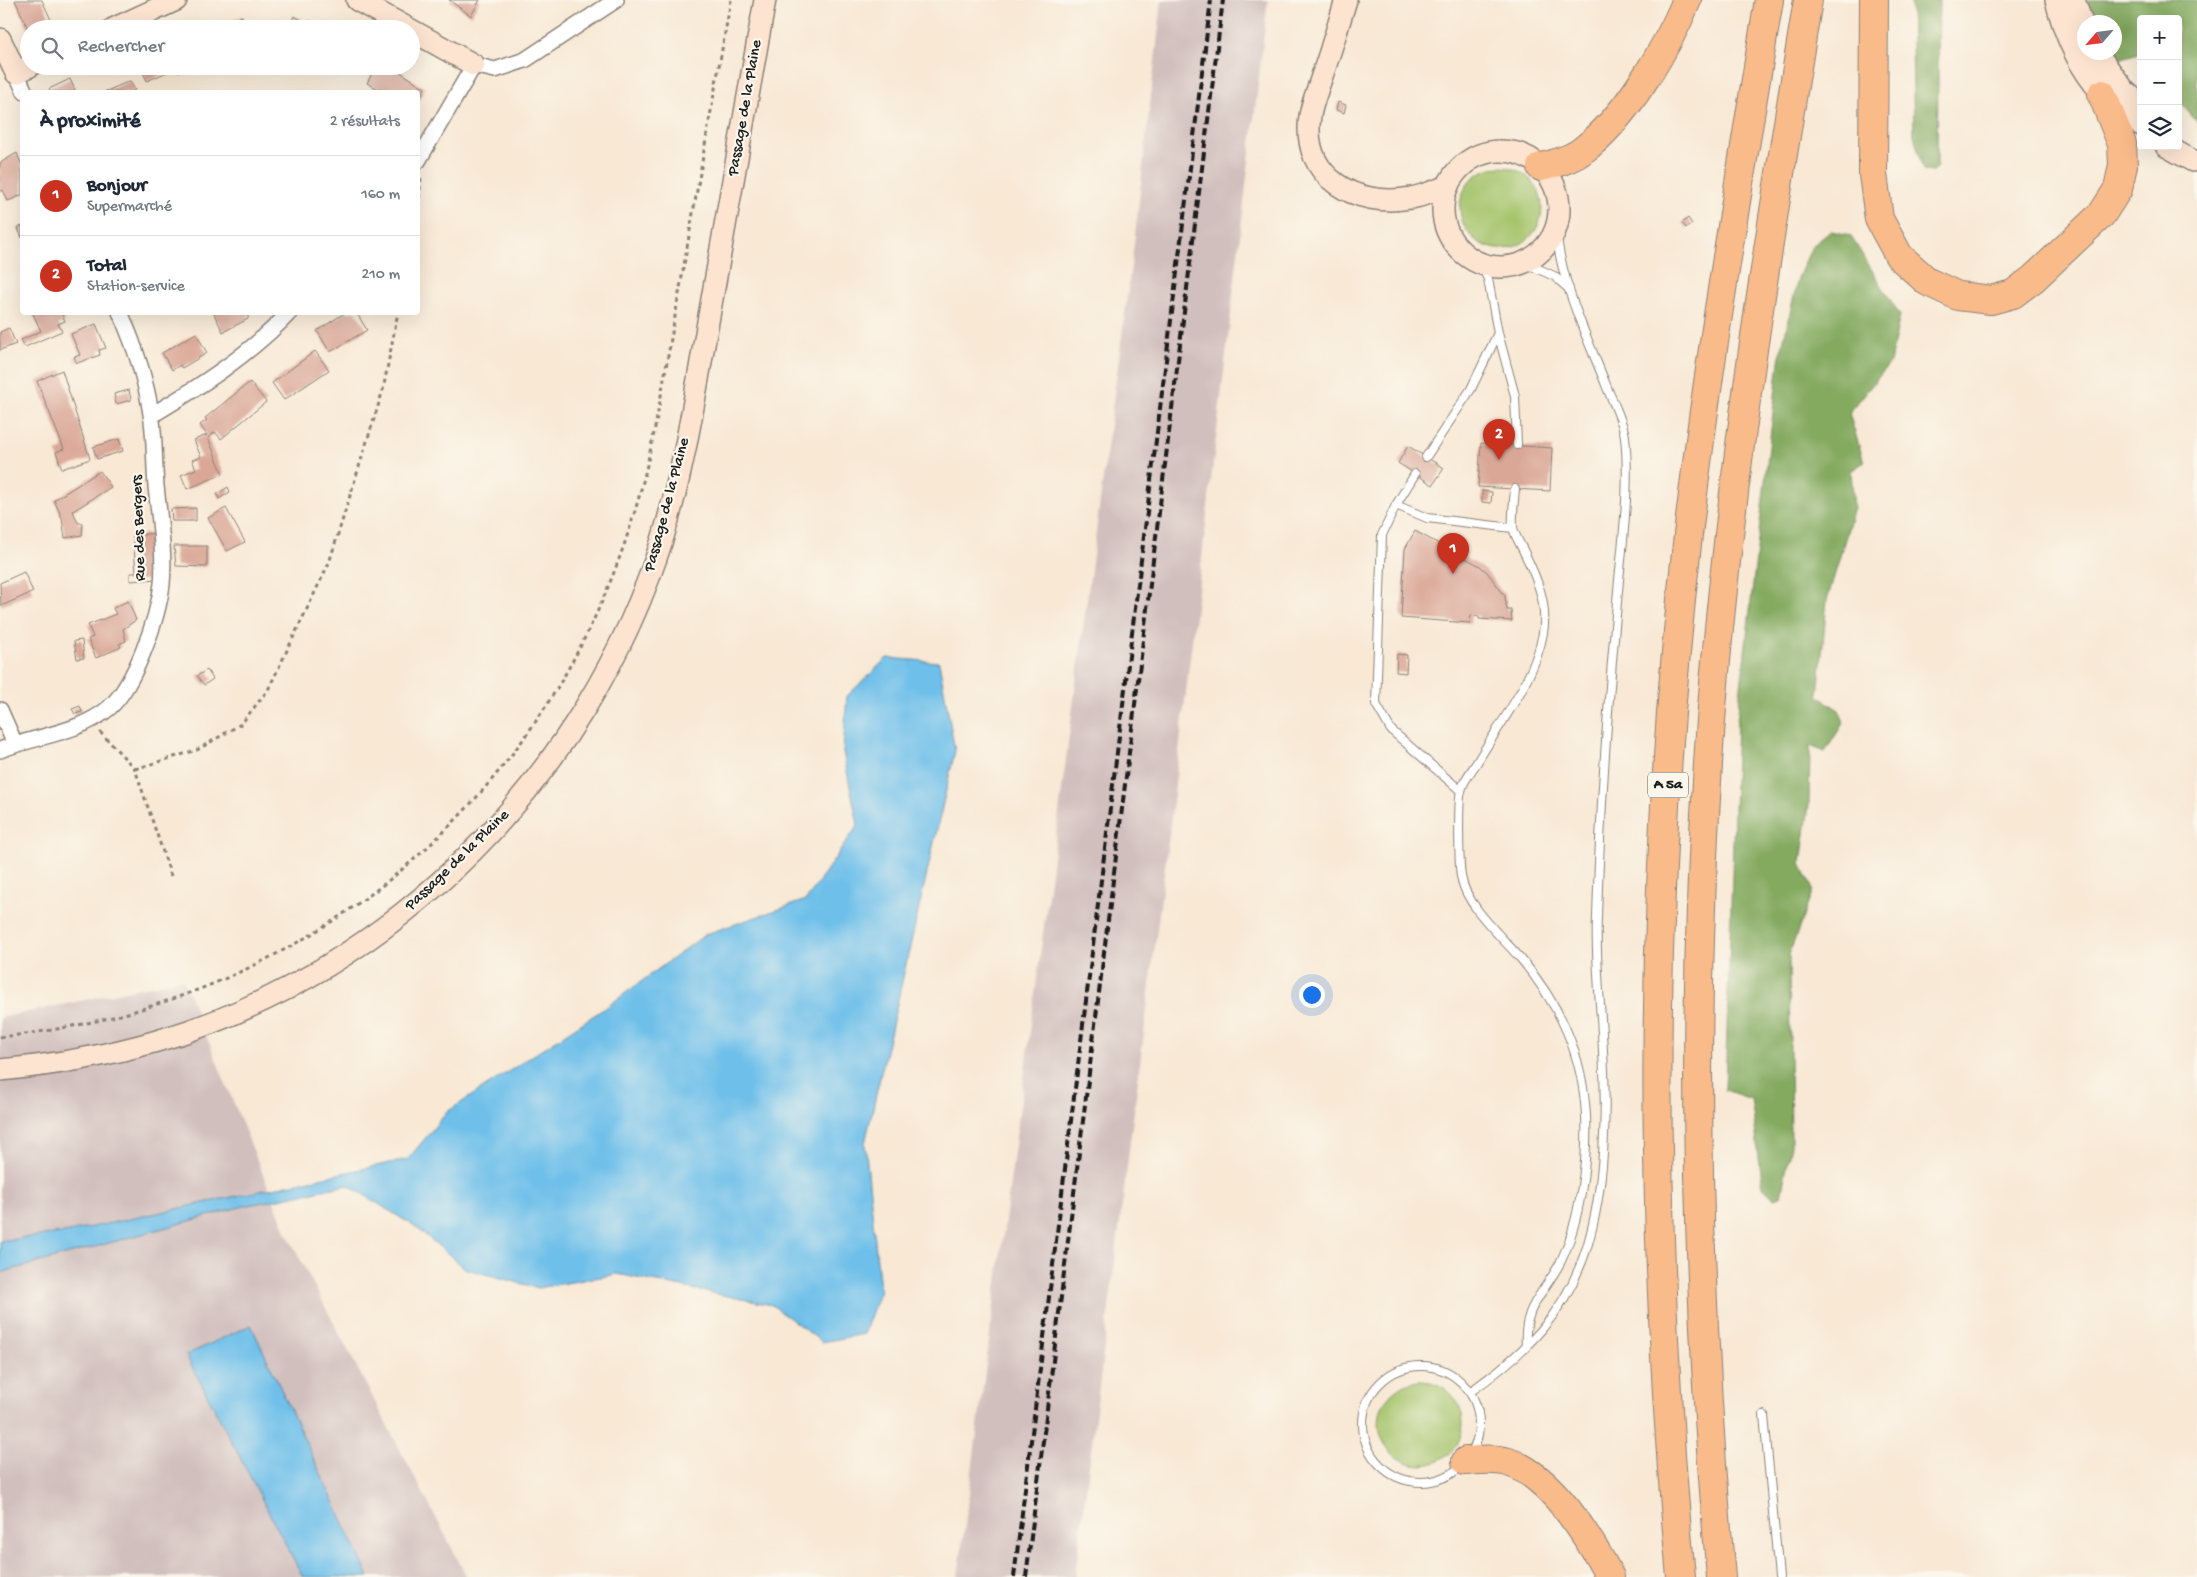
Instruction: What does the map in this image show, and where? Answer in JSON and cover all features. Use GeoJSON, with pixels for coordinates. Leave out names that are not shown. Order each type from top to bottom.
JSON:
{"type":"FeatureCollection","features":[{"type":"Feature","properties":{"kind":"highway"},"geometry":{"type":"LineString","coordinates":[[1541,167],[1583,151],[1612,123],[1652,69],[1687,0]]}},
{"type":"Feature","properties":{"kind":"highway","name":"A 5a"},"geometry":{"type":"LineString","coordinates":[[1681,1577],[1671,1464],[1659,1226],[1658,1117],[1661,900],[1671,721],[1688,539],[1716,328],[1769,0]]}},
{"type":"Feature","properties":{"kind":"highway","name":"A 5a"},"geometry":{"type":"LineString","coordinates":[[1721,1577],[1703,1340],[1698,1125],[1701,900],[1710,733],[1730,524],[1754,339],[1808,0]]}},
{"type":"Feature","properties":{"kind":"highway"},"geometry":{"type":"LineString","coordinates":[[1874,0],[1873,174],[1879,219],[1899,256],[1928,282],[1958,296],[1992,300],[2013,294],[2033,279],[2102,214],[2118,189],[2123,165],[2122,144],[2102,94]]}},
{"type":"Feature","properties":{"kind":"highway"},"geometry":{"type":"LineString","coordinates":[[1466,1460],[1506,1461],[1520,1466],[1534,1477],[1571,1516],[1610,1577]]}},
{"type":"Feature","properties":{"kind":"street"},"geometry":{"type":"LineString","coordinates":[[133,20],[176,0]]}},
{"type":"Feature","properties":{"kind":"street"},"geometry":{"type":"LineString","coordinates":[[357,0],[394,20]]}},
{"type":"Feature","properties":{"kind":"street"},"geometry":{"type":"LineString","coordinates":[[420,35],[474,65],[495,70],[525,60],[616,0]]}},
{"type":"Feature","properties":{"kind":"street","name":"Passage de la Plaine"},"geometry":{"type":"LineString","coordinates":[[0,1070],[50,1065],[160,1040],[216,1020],[297,982],[380,931],[440,882],[513,808],[546,766],[583,712],[605,675],[634,616],[663,535],[688,431],[765,0]]}},
{"type":"Feature","properties":{"kind":"street"},"geometry":{"type":"LineString","coordinates":[[1346,0],[1310,115],[1309,142],[1317,163],[1330,180],[1346,191],[1367,198],[1412,198],[1448,186]]}},
{"type":"Feature","properties":{"kind":"street"},"geometry":{"type":"LineString","coordinates":[[2056,0],[2074,50],[2102,94],[2137,123]]}},
{"type":"Feature","properties":{"kind":"street"},"geometry":{"type":"LineString","coordinates":[[2074,0],[2079,15]]}},
{"type":"Feature","properties":{"kind":"street"},"geometry":{"type":"LineString","coordinates":[[0,39],[20,65]]}},
{"type":"Feature","properties":{"kind":"street"},"geometry":{"type":"LineString","coordinates":[[2102,60],[2125,91],[2137,102]]}},
{"type":"Feature","properties":{"kind":"street"},"geometry":{"type":"LineString","coordinates":[[420,157],[474,65]]}},
{"type":"Feature","properties":{"kind":"street"},"geometry":{"type":"LineString","coordinates":[[24,75],[25,90]]}},
{"type":"Feature","properties":{"kind":"street"},"geometry":{"type":"LineString","coordinates":[[2182,147],[2195,163]]}},
{"type":"Feature","properties":{"kind":"street"},"geometry":{"type":"LineString","coordinates":[[2173,150],[2195,163]]}},
{"type":"Feature","properties":{"kind":"street"},"geometry":{"type":"LineString","coordinates":[[1489,152],[1517,153],[1541,167],[1552,182],[1558,199],[1556,227],[1541,251],[1523,262],[1501,267],[1480,263],[1457,247],[1447,232],[1443,204],[1448,186],[1464,164],[1489,152]]}},
{"type":"Feature","properties":{"kind":"street","name":"Rue des Bergers"},"geometry":{"type":"LineString","coordinates":[[0,750],[68,729],[89,720],[110,707],[123,691],[139,664],[162,584],[160,513],[152,416],[146,388],[121,315]]}},
{"type":"Feature","properties":{"kind":"street"},"geometry":{"type":"LineString","coordinates":[[152,416],[236,360],[270,333],[287,315]]}},
{"type":"Feature","properties":{"kind":"street"},"geometry":{"type":"LineString","coordinates":[[0,710],[15,744]]}},
{"type":"Feature","properties":{"kind":"lane"},"geometry":{"type":"LineString","coordinates":[[1470,1392],[1508,1365],[1526,1348],[1559,1308],[1575,1278],[1587,1248],[1600,1179],[1604,1075],[1598,995],[1597,916],[1605,751],[1626,494],[1625,434],[1569,290],[1557,247],[1556,227]]}},
{"type":"Feature","properties":{"kind":"lane"},"geometry":{"type":"LineString","coordinates":[[1523,262],[1554,276],[1569,290]]}},
{"type":"Feature","properties":{"kind":"lane"},"geometry":{"type":"LineString","coordinates":[[1480,263],[1488,279],[1498,333],[1516,396],[1517,445]]}},
{"type":"Feature","properties":{"kind":"lane"},"geometry":{"type":"LineString","coordinates":[[1426,457],[1470,389],[1498,333]]}},
{"type":"Feature","properties":{"kind":"lane"},"geometry":{"type":"LineString","coordinates":[[1415,474],[1396,505],[1382,535],[1376,704],[1392,730],[1460,791]]}},
{"type":"Feature","properties":{"kind":"lane"},"geometry":{"type":"LineString","coordinates":[[1515,489],[1513,528],[1539,583],[1543,606],[1543,634],[1530,672],[1460,791],[1460,877],[1470,900],[1523,962],[1558,1009],[1573,1043],[1583,1077],[1586,1118],[1585,1146],[1576,1215],[1560,1263],[1536,1300],[1527,1318],[1525,1328],[1526,1348]]}},
{"type":"Feature","properties":{"kind":"lane"},"geometry":{"type":"LineString","coordinates":[[1396,505],[1427,518],[1513,528]]}},
{"type":"Feature","properties":{"kind":"lane"},"geometry":{"type":"LineString","coordinates":[[1412,1366],[1438,1368],[1461,1382],[1470,1392],[1478,1415],[1477,1439],[1466,1460],[1445,1476],[1426,1481],[1406,1480],[1383,1467],[1374,1458],[1368,1446],[1363,1420],[1370,1395],[1378,1384],[1394,1373],[1412,1366]]}},
{"type":"Feature","properties":{"kind":"lane"},"geometry":{"type":"LineString","coordinates":[[1764,1415],[1779,1577]]}},
{"type":"Feature","properties":{"kind":"path"},"geometry":{"type":"LineString","coordinates":[[0,1037],[36,1033],[144,1009],[229,978],[288,949],[378,890],[423,853],[478,796],[525,738],[556,693],[578,654],[615,570],[632,521],[650,447],[731,0]]}},
{"type":"Feature","properties":{"kind":"path"},"geometry":{"type":"LineString","coordinates":[[135,769],[196,750],[241,724],[268,690],[329,563],[383,390],[397,315]]}},
{"type":"Feature","properties":{"kind":"path"},"geometry":{"type":"LineString","coordinates":[[89,720],[135,769],[172,876]]}},
{"type":"Feature","properties":{"kind":"shaded area"},"geometry":{"type":"Polygon","coordinates":[[[1162,0],[1268,0],[1170,827],[1075,1577],[958,1577],[1134,244],[1162,0]]]}},
{"type":"Feature","properties":{"kind":"shaded area"},"geometry":{"type":"Polygon","coordinates":[[[183,979],[289,1238],[467,1577],[0,1577],[0,1018],[183,979]]]}},
{"type":"Feature","properties":{"kind":"green space"},"geometry":{"type":"Polygon","coordinates":[[[1911,0],[1939,0],[1937,167],[1931,172],[1923,170],[1914,135],[1911,0]]]}},
{"type":"Feature","properties":{"kind":"green space"},"geometry":{"type":"Polygon","coordinates":[[[2087,0],[2197,0],[2197,122],[2182,105],[2182,15],[2137,15],[2137,53],[2122,58],[2122,15],[2088,15],[2087,0]]]}},
{"type":"Feature","properties":{"kind":"green space"},"geometry":{"type":"Polygon","coordinates":[[[1493,167],[1509,167],[1524,174],[1535,185],[1542,200],[1539,224],[1530,237],[1509,249],[1493,249],[1478,242],[1467,231],[1460,216],[1460,200],[1467,185],[1478,174],[1493,167]]]}},
{"type":"Feature","properties":{"kind":"green space"},"geometry":{"type":"Polygon","coordinates":[[[1831,231],[1850,235],[1900,315],[1890,363],[1849,413],[1864,462],[1851,471],[1854,508],[1827,601],[1818,696],[1839,710],[1844,722],[1825,752],[1810,746],[1809,805],[1801,863],[1813,890],[1789,955],[1791,1145],[1781,1196],[1774,1198],[1763,1188],[1751,1099],[1725,1090],[1737,721],[1779,361],[1798,278],[1812,246],[1831,231]]]}},
{"type":"Feature","properties":{"kind":"green space"},"geometry":{"type":"Polygon","coordinates":[[[1421,1381],[1444,1388],[1456,1400],[1463,1423],[1456,1446],[1444,1458],[1421,1465],[1398,1458],[1386,1446],[1379,1423],[1386,1400],[1398,1388],[1421,1381]]]}},
{"type":"Feature","properties":{"kind":"water"},"geometry":{"type":"Polygon","coordinates":[[[887,658],[939,662],[955,751],[865,1143],[880,1290],[864,1334],[822,1342],[772,1305],[617,1274],[538,1288],[466,1269],[417,1228],[348,1185],[244,1206],[0,1273],[0,1241],[69,1232],[408,1159],[447,1112],[608,1006],[706,934],[806,900],[858,825],[843,752],[847,696],[887,658]]]}},
{"type":"Feature","properties":{"kind":"water"},"geometry":{"type":"Polygon","coordinates":[[[251,1325],[369,1577],[303,1577],[186,1355],[251,1325]]]}},
{"type":"Feature","properties":{"kind":"building"},"geometry":{"type":"Polygon","coordinates":[[[15,0],[42,0],[51,20],[24,20],[15,0]]]}},
{"type":"Feature","properties":{"kind":"building"},"geometry":{"type":"Polygon","coordinates":[[[449,0],[480,0],[471,16],[449,0]]]}},
{"type":"Feature","properties":{"kind":"building"},"geometry":{"type":"Polygon","coordinates":[[[242,16],[244,20],[233,20],[242,16]]]}},
{"type":"Feature","properties":{"kind":"building"},"geometry":{"type":"Polygon","coordinates":[[[294,16],[302,20],[292,20],[294,16]]]}},
{"type":"Feature","properties":{"kind":"building"},"geometry":{"type":"Polygon","coordinates":[[[144,75],[160,75],[147,81],[144,75]]]}},
{"type":"Feature","properties":{"kind":"building"},"geometry":{"type":"Polygon","coordinates":[[[371,75],[405,75],[425,88],[420,99],[420,90],[380,90],[367,83],[371,75]]]}},
{"type":"Feature","properties":{"kind":"building"},"geometry":{"type":"Polygon","coordinates":[[[70,79],[75,90],[50,90],[70,79]]]}},
{"type":"Feature","properties":{"kind":"building"},"geometry":{"type":"Polygon","coordinates":[[[130,81],[135,90],[109,90],[130,81]]]}},
{"type":"Feature","properties":{"kind":"building"},"geometry":{"type":"Polygon","coordinates":[[[1338,102],[1346,105],[1344,113],[1336,110],[1338,102]]]}},
{"type":"Feature","properties":{"kind":"building"},"geometry":{"type":"Polygon","coordinates":[[[17,153],[20,161],[20,196],[8,201],[3,190],[0,192],[0,163],[17,153]]]}},
{"type":"Feature","properties":{"kind":"building"},"geometry":{"type":"Polygon","coordinates":[[[1688,218],[1692,224],[1686,228],[1682,223],[1688,218]]]}},
{"type":"Feature","properties":{"kind":"building"},"geometry":{"type":"Polygon","coordinates":[[[33,315],[62,315],[65,321],[58,324],[62,331],[25,347],[21,340],[41,331],[33,315]]]}},
{"type":"Feature","properties":{"kind":"building"},"geometry":{"type":"Polygon","coordinates":[[[214,315],[248,315],[248,319],[223,332],[214,315]]]}},
{"type":"Feature","properties":{"kind":"building"},"geometry":{"type":"Polygon","coordinates":[[[341,315],[358,315],[367,330],[330,352],[317,331],[341,315]]]}},
{"type":"Feature","properties":{"kind":"building"},"geometry":{"type":"Polygon","coordinates":[[[96,324],[106,348],[99,350],[100,355],[77,363],[74,357],[80,355],[71,334],[96,324]]]}},
{"type":"Feature","properties":{"kind":"building"},"geometry":{"type":"Polygon","coordinates":[[[9,328],[16,344],[0,350],[0,332],[9,328]]]}},
{"type":"Feature","properties":{"kind":"building"},"geometry":{"type":"Polygon","coordinates":[[[196,333],[207,353],[182,368],[180,365],[172,370],[162,353],[196,333]]]}},
{"type":"Feature","properties":{"kind":"building"},"geometry":{"type":"Polygon","coordinates":[[[315,351],[329,370],[284,400],[272,383],[315,351]]]}},
{"type":"Feature","properties":{"kind":"building"},"geometry":{"type":"Polygon","coordinates":[[[62,370],[90,459],[62,469],[56,452],[64,449],[37,381],[62,370]]]}},
{"type":"Feature","properties":{"kind":"building"},"geometry":{"type":"Polygon","coordinates":[[[250,382],[266,402],[221,439],[215,432],[208,438],[223,474],[187,489],[181,475],[196,469],[192,460],[201,457],[194,440],[207,435],[200,425],[207,420],[205,418],[250,382]]]}},
{"type":"Feature","properties":{"kind":"building"},"geometry":{"type":"Polygon","coordinates":[[[129,390],[131,400],[116,404],[114,394],[129,390]]]}},
{"type":"Feature","properties":{"kind":"building"},"geometry":{"type":"Polygon","coordinates":[[[119,439],[123,451],[97,459],[93,447],[119,439]]]}},
{"type":"Feature","properties":{"kind":"building"},"geometry":{"type":"Polygon","coordinates":[[[1481,443],[1552,448],[1550,491],[1478,487],[1481,443]]]}},
{"type":"Feature","properties":{"kind":"building"},"geometry":{"type":"Polygon","coordinates":[[[1408,446],[1444,468],[1433,485],[1398,463],[1408,446]]]}},
{"type":"Feature","properties":{"kind":"building"},"geometry":{"type":"Polygon","coordinates":[[[100,471],[111,487],[73,511],[78,523],[83,523],[82,535],[65,538],[62,518],[54,500],[100,471]]]}},
{"type":"Feature","properties":{"kind":"building"},"geometry":{"type":"Polygon","coordinates":[[[228,487],[230,492],[219,499],[217,494],[228,487]]]}},
{"type":"Feature","properties":{"kind":"building"},"geometry":{"type":"Polygon","coordinates":[[[1482,491],[1492,492],[1491,503],[1482,502],[1482,491]]]}},
{"type":"Feature","properties":{"kind":"building"},"geometry":{"type":"Polygon","coordinates":[[[196,508],[196,521],[172,521],[171,509],[196,508]]]}},
{"type":"Feature","properties":{"kind":"building"},"geometry":{"type":"Polygon","coordinates":[[[226,508],[245,542],[227,551],[208,518],[226,508]]]}},
{"type":"Feature","properties":{"kind":"building"},"geometry":{"type":"Polygon","coordinates":[[[1415,531],[1480,566],[1487,572],[1505,596],[1507,610],[1511,610],[1512,621],[1479,619],[1479,616],[1471,615],[1470,623],[1401,618],[1405,549],[1415,531]]]}},
{"type":"Feature","properties":{"kind":"building"},"geometry":{"type":"Polygon","coordinates":[[[155,533],[157,579],[130,581],[130,573],[136,573],[133,536],[155,533]]]}},
{"type":"Feature","properties":{"kind":"building"},"geometry":{"type":"Polygon","coordinates":[[[174,546],[207,546],[207,567],[176,566],[174,546]]]}},
{"type":"Feature","properties":{"kind":"building"},"geometry":{"type":"Polygon","coordinates":[[[24,572],[33,592],[1,606],[0,583],[24,572]]]}},
{"type":"Feature","properties":{"kind":"building"},"geometry":{"type":"Polygon","coordinates":[[[128,601],[136,620],[123,629],[126,641],[119,644],[121,647],[96,658],[88,639],[93,637],[88,625],[116,614],[113,608],[128,601]]]}},
{"type":"Feature","properties":{"kind":"building"},"geometry":{"type":"Polygon","coordinates":[[[82,640],[84,658],[77,659],[74,641],[82,640]]]}},
{"type":"Feature","properties":{"kind":"building"},"geometry":{"type":"Polygon","coordinates":[[[1397,654],[1407,655],[1406,673],[1396,672],[1397,654]]]}},
{"type":"Feature","properties":{"kind":"building"},"geometry":{"type":"Polygon","coordinates":[[[207,670],[213,679],[204,685],[197,676],[207,670]]]}},
{"type":"Feature","properties":{"kind":"building"},"geometry":{"type":"Polygon","coordinates":[[[80,706],[82,712],[75,714],[72,709],[80,706]]]}},
{"type":"Feature","properties":{"kind":"railway"},"geometry":{"type":"LineString","coordinates":[[1014,1577],[1211,0]]}},
{"type":"Feature","properties":{"kind":"railway"},"geometry":{"type":"LineString","coordinates":[[1026,1577],[1223,0]]}},
{"type":"Feature","properties":{"kind":"place","name":"Total"},"geometry":{"type":"Point","coordinates":[1499,460]}},
{"type":"Feature","properties":{"kind":"place","name":"Bonjour"},"geometry":{"type":"Point","coordinates":[1453,574]}}]}
